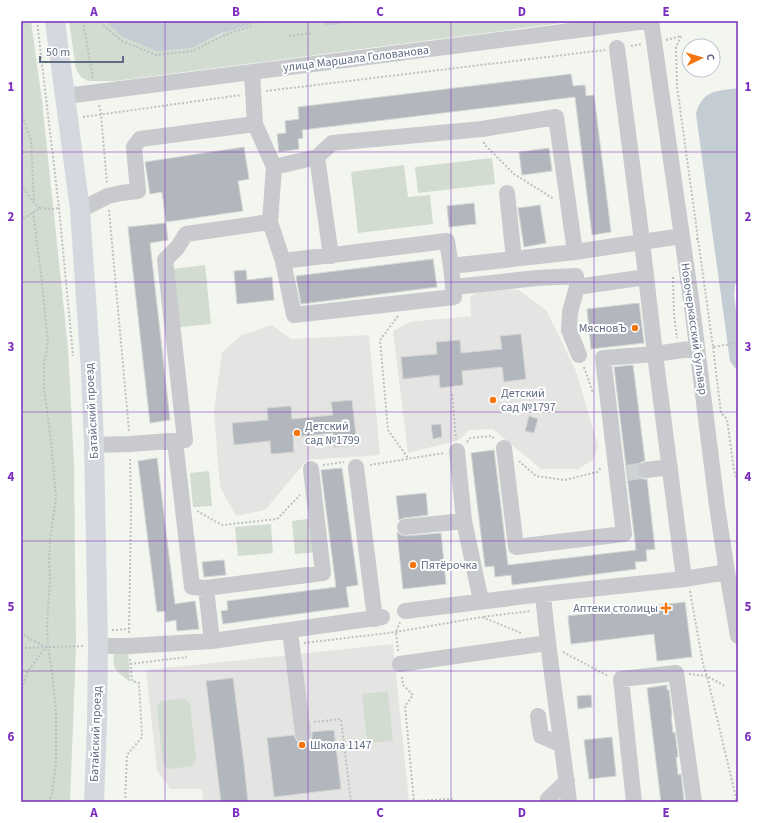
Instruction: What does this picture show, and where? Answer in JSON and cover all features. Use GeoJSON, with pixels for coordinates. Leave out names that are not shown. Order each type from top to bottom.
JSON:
{"type":"FeatureCollection","features":[{"type":"Feature","properties":{"kind":"main road","name":"Батайский проезд"},"geometry":{"type":"LineString","coordinates":[[56,21],[80,210],[91,371],[94,445],[91,646],[97,723],[94,802]]}},
{"type":"Feature","properties":{"kind":"street","name":"улица Маршала Голованова"},"geometry":{"type":"LineString","coordinates":[[66,96],[647,21]]}},
{"type":"Feature","properties":{"kind":"street","name":"Новочеркасский бульвар"},"geometry":{"type":"LineString","coordinates":[[651,21],[682,236],[705,348],[717,506],[738,636]]}},
{"type":"Feature","properties":{"kind":"street"},"geometry":{"type":"LineString","coordinates":[[617,48],[655,354],[686,579]]}},
{"type":"Feature","properties":{"kind":"street"},"geometry":{"type":"LineString","coordinates":[[252,72],[255,124],[274,167],[270,222],[283,261],[294,315],[454,297],[452,266],[447,242],[283,261]]}},
{"type":"Feature","properties":{"kind":"street"},"geometry":{"type":"LineString","coordinates":[[274,167],[317,157],[332,143],[482,128],[556,117],[575,252]]}},
{"type":"Feature","properties":{"kind":"street"},"geometry":{"type":"LineString","coordinates":[[80,210],[108,196],[138,191],[134,147],[140,139],[255,124]]}},
{"type":"Feature","properties":{"kind":"street"},"geometry":{"type":"LineString","coordinates":[[317,157],[331,256]]}},
{"type":"Feature","properties":{"kind":"street"},"geometry":{"type":"LineString","coordinates":[[507,193],[514,259]]}},
{"type":"Feature","properties":{"kind":"street"},"geometry":{"type":"LineString","coordinates":[[94,445],[185,440],[165,260],[177,248],[186,234],[270,222]]}},
{"type":"Feature","properties":{"kind":"street"},"geometry":{"type":"LineString","coordinates":[[452,266],[575,252],[682,236]]}},
{"type":"Feature","properties":{"kind":"street"},"geometry":{"type":"LineString","coordinates":[[454,287],[537,278],[576,276],[577,287],[570,312],[569,330],[579,354]]}},
{"type":"Feature","properties":{"kind":"street"},"geometry":{"type":"LineString","coordinates":[[577,287],[646,277]]}},
{"type":"Feature","properties":{"kind":"street"},"geometry":{"type":"LineString","coordinates":[[504,448],[516,548],[624,534],[622,473],[615,454],[603,358],[705,348]]}},
{"type":"Feature","properties":{"kind":"street"},"geometry":{"type":"LineString","coordinates":[[175,441],[192,587],[206,588],[323,573],[312,476]]}},
{"type":"Feature","properties":{"kind":"street"},"geometry":{"type":"LineString","coordinates":[[457,451],[464,521],[481,609]]}},
{"type":"Feature","properties":{"kind":"street"},"geometry":{"type":"LineString","coordinates":[[91,646],[129,646],[212,641],[379,618],[356,467]]}},
{"type":"Feature","properties":{"kind":"street"},"geometry":{"type":"LineString","coordinates":[[646,470],[670,467]]}},
{"type":"Feature","properties":{"kind":"street"},"geometry":{"type":"LineString","coordinates":[[405,527],[464,521]]}},
{"type":"Feature","properties":{"kind":"street"},"geometry":{"type":"LineString","coordinates":[[406,611],[481,609],[544,602],[727,572]]}},
{"type":"Feature","properties":{"kind":"street"},"geometry":{"type":"LineString","coordinates":[[206,588],[212,641]]}},
{"type":"Feature","properties":{"kind":"street"},"geometry":{"type":"LineString","coordinates":[[544,602],[569,802]]}},
{"type":"Feature","properties":{"kind":"street"},"geometry":{"type":"LineString","coordinates":[[290,631],[302,729]]}},
{"type":"Feature","properties":{"kind":"street"},"geometry":{"type":"LineString","coordinates":[[400,664],[548,643]]}},
{"type":"Feature","properties":{"kind":"street"},"geometry":{"type":"LineString","coordinates":[[634,802],[621,679],[676,673],[694,802]]}},
{"type":"Feature","properties":{"kind":"street"},"geometry":{"type":"LineString","coordinates":[[538,716],[541,736],[562,745]]}},
{"type":"Feature","properties":{"kind":"street"},"geometry":{"type":"LineString","coordinates":[[548,802],[548,799],[567,781]]}},
{"type":"Feature","properties":{"kind":"path"},"geometry":{"type":"LineString","coordinates":[[38,21],[59,208],[74,362]]}},
{"type":"Feature","properties":{"kind":"path"},"geometry":{"type":"LineString","coordinates":[[83,21],[101,114],[130,444],[131,510],[129,646],[132,681],[139,683],[142,737],[127,755],[125,802]]}},
{"type":"Feature","properties":{"kind":"path"},"geometry":{"type":"LineString","coordinates":[[104,21],[104,26],[122,41],[156,55],[193,51],[222,36],[251,26]]}},
{"type":"Feature","properties":{"kind":"path"},"geometry":{"type":"LineString","coordinates":[[289,36],[313,33]]}},
{"type":"Feature","properties":{"kind":"path"},"geometry":{"type":"LineString","coordinates":[[68,119],[253,93],[654,43],[681,36],[676,47],[677,86],[698,239]]}},
{"type":"Feature","properties":{"kind":"path"},"geometry":{"type":"LineString","coordinates":[[21,112],[31,140],[34,203]]}},
{"type":"Feature","properties":{"kind":"path"},"geometry":{"type":"LineString","coordinates":[[482,128],[484,144],[514,174],[569,208]]}},
{"type":"Feature","properties":{"kind":"path"},"geometry":{"type":"LineString","coordinates":[[21,185],[34,203],[40,208]]}},
{"type":"Feature","properties":{"kind":"path"},"geometry":{"type":"LineString","coordinates":[[21,220],[40,208],[59,208]]}},
{"type":"Feature","properties":{"kind":"path"},"geometry":{"type":"LineString","coordinates":[[33,212],[48,342],[44,365],[44,387],[56,498],[50,540],[50,579],[47,625],[47,647],[52,671],[56,712],[56,762],[52,794],[49,802]]}},
{"type":"Feature","properties":{"kind":"path"},"geometry":{"type":"LineString","coordinates":[[408,302],[380,340],[388,430],[408,458]]}},
{"type":"Feature","properties":{"kind":"path"},"geometry":{"type":"LineString","coordinates":[[721,346],[738,343]]}},
{"type":"Feature","properties":{"kind":"path"},"geometry":{"type":"LineString","coordinates":[[705,348],[721,414],[727,418],[734,470],[738,484]]}},
{"type":"Feature","properties":{"kind":"path"},"geometry":{"type":"LineString","coordinates":[[452,394],[457,451]]}},
{"type":"Feature","properties":{"kind":"path"},"geometry":{"type":"LineString","coordinates":[[182,503],[222,525],[277,519],[322,465],[345,462],[356,467],[457,451],[470,438],[492,436],[536,476],[566,480],[597,472],[615,454]]}},
{"type":"Feature","properties":{"kind":"path"},"geometry":{"type":"LineString","coordinates":[[686,579],[703,664],[737,802]]}},
{"type":"Feature","properties":{"kind":"path"},"geometry":{"type":"LineString","coordinates":[[454,802],[451,799],[414,802],[405,706],[413,695],[403,685],[396,632],[481,609],[544,602]]}},
{"type":"Feature","properties":{"kind":"path"},"geometry":{"type":"LineString","coordinates":[[481,609],[526,634]]}},
{"type":"Feature","properties":{"kind":"path"},"geometry":{"type":"LineString","coordinates":[[21,632],[30,639],[47,647]]}},
{"type":"Feature","properties":{"kind":"path"},"geometry":{"type":"LineString","coordinates":[[548,643],[606,676],[621,679]]}},
{"type":"Feature","properties":{"kind":"path"},"geometry":{"type":"LineString","coordinates":[[21,648],[91,646]]}},
{"type":"Feature","properties":{"kind":"path"},"geometry":{"type":"LineString","coordinates":[[21,695],[28,671],[47,647]]}},
{"type":"Feature","properties":{"kind":"path"},"geometry":{"type":"LineString","coordinates":[[676,673],[706,676],[725,686]]}},
{"type":"Feature","properties":{"kind":"path"},"geometry":{"type":"LineString","coordinates":[[302,729],[340,719],[351,802]]}},
{"type":"Feature","properties":{"kind":"shaded area"},"geometry":{"type":"Polygon","coordinates":[[[21,21],[31,21],[42,101],[68,348],[74,464],[76,647],[70,802],[21,802],[21,21]]]}},
{"type":"Feature","properties":{"kind":"shaded area"},"geometry":{"type":"Polygon","coordinates":[[[69,21],[108,21],[109,25],[192,48],[238,28],[258,22],[268,21],[324,21],[325,26],[362,21],[577,21],[115,81],[88,81],[81,77],[76,69],[69,21]]]}},
{"type":"Feature","properties":{"kind":"shaded area"},"geometry":{"type":"Polygon","coordinates":[[[108,21],[267,21],[251,24],[220,34],[192,48],[157,51],[123,37],[109,25],[108,21]]]}},
{"type":"Feature","properties":{"kind":"shaded area"},"geometry":{"type":"Polygon","coordinates":[[[324,21],[362,21],[325,26],[324,21]]]}},
{"type":"Feature","properties":{"kind":"shaded area"},"geometry":{"type":"Polygon","coordinates":[[[738,88],[738,282],[735,284],[734,295],[738,326],[738,372],[730,361],[696,114],[702,100],[706,96],[717,91],[738,88]]]}},
{"type":"Feature","properties":{"kind":"shaded area"},"geometry":{"type":"Polygon","coordinates":[[[492,158],[495,184],[418,193],[415,167],[492,158]]]}},
{"type":"Feature","properties":{"kind":"shaded area"},"geometry":{"type":"Polygon","coordinates":[[[404,165],[408,197],[430,195],[433,224],[358,233],[351,172],[404,165]]]}},
{"type":"Feature","properties":{"kind":"shaded area"},"geometry":{"type":"Polygon","coordinates":[[[205,265],[211,324],[180,327],[173,269],[205,265]]]}},
{"type":"Feature","properties":{"kind":"shaded area","name":"Детский сад №1797"},"geometry":{"type":"Polygon","coordinates":[[[484,287],[519,290],[546,310],[576,371],[598,446],[593,460],[578,469],[541,469],[493,429],[469,430],[459,440],[408,453],[393,331],[410,322],[471,316],[470,297],[484,287]]]}},
{"type":"Feature","properties":{"kind":"shaded area","name":"Детский сад №1799"},"geometry":{"type":"Polygon","coordinates":[[[272,325],[291,339],[369,335],[380,455],[307,460],[265,510],[236,516],[220,487],[214,412],[222,352],[242,335],[272,325]]]}},
{"type":"Feature","properties":{"kind":"shaded area"},"geometry":{"type":"Polygon","coordinates":[[[209,471],[212,506],[193,507],[190,473],[209,471]]]}},
{"type":"Feature","properties":{"kind":"shaded area"},"geometry":{"type":"Polygon","coordinates":[[[315,518],[318,552],[295,554],[292,521],[315,518]]]}},
{"type":"Feature","properties":{"kind":"shaded area"},"geometry":{"type":"Polygon","coordinates":[[[271,524],[273,553],[238,556],[235,527],[271,524]]]}},
{"type":"Feature","properties":{"kind":"shaded area"},"geometry":{"type":"Polygon","coordinates":[[[393,644],[409,802],[203,802],[202,789],[170,789],[157,770],[146,670],[393,644]]]}},
{"type":"Feature","properties":{"kind":"shaded area"},"geometry":{"type":"Polygon","coordinates":[[[128,648],[130,682],[114,667],[114,652],[128,648]]]}},
{"type":"Feature","properties":{"kind":"shaded area"},"geometry":{"type":"Polygon","coordinates":[[[388,691],[393,741],[367,743],[362,694],[388,691]]]}},
{"type":"Feature","properties":{"kind":"shaded area"},"geometry":{"type":"Polygon","coordinates":[[[184,698],[190,704],[196,758],[193,766],[169,769],[163,764],[157,707],[161,701],[184,698]]]}},
{"type":"Feature","properties":{"kind":"building"},"geometry":{"type":"Polygon","coordinates":[[[571,74],[573,86],[585,85],[586,96],[594,95],[611,232],[592,235],[575,97],[302,130],[303,138],[298,139],[299,149],[279,152],[277,134],[286,133],[285,121],[299,119],[298,107],[571,74]]]}},
{"type":"Feature","properties":{"kind":"building"},"geometry":{"type":"Polygon","coordinates":[[[244,147],[249,179],[238,181],[243,211],[166,222],[162,192],[150,194],[145,162],[244,147]]]}},
{"type":"Feature","properties":{"kind":"building"},"geometry":{"type":"Polygon","coordinates":[[[549,148],[552,171],[522,175],[519,152],[549,148]]]}},
{"type":"Feature","properties":{"kind":"building"},"geometry":{"type":"Polygon","coordinates":[[[474,203],[476,224],[449,227],[447,206],[474,203]]]}},
{"type":"Feature","properties":{"kind":"building"},"geometry":{"type":"Polygon","coordinates":[[[540,205],[546,243],[524,247],[518,208],[540,205]]]}},
{"type":"Feature","properties":{"kind":"building"},"geometry":{"type":"Polygon","coordinates":[[[166,223],[168,240],[150,243],[170,420],[150,423],[128,227],[166,223]]]}},
{"type":"Feature","properties":{"kind":"building"},"geometry":{"type":"Polygon","coordinates":[[[433,259],[437,287],[301,304],[296,276],[433,259]]]}},
{"type":"Feature","properties":{"kind":"building"},"geometry":{"type":"Polygon","coordinates":[[[246,270],[247,280],[272,277],[274,300],[237,304],[234,271],[246,270]]]}},
{"type":"Feature","properties":{"kind":"building"},"geometry":{"type":"Polygon","coordinates":[[[639,303],[644,343],[591,349],[587,309],[639,303]]]}},
{"type":"Feature","properties":{"kind":"building"},"geometry":{"type":"Polygon","coordinates":[[[521,334],[526,379],[504,382],[502,367],[462,371],[463,385],[440,388],[439,375],[403,379],[401,357],[437,354],[436,342],[460,340],[461,353],[502,349],[500,336],[521,334]]]}},
{"type":"Feature","properties":{"kind":"building"},"geometry":{"type":"Polygon","coordinates":[[[633,365],[645,461],[641,462],[637,466],[637,472],[642,479],[647,479],[655,549],[646,550],[647,561],[635,562],[636,569],[512,585],[511,575],[495,577],[494,566],[485,567],[471,453],[494,450],[508,565],[636,550],[614,367],[633,365]]]}},
{"type":"Feature","properties":{"kind":"building"},"geometry":{"type":"Polygon","coordinates":[[[352,400],[357,445],[334,447],[333,433],[293,437],[294,452],[271,454],[270,441],[234,445],[232,423],[268,420],[267,408],[291,406],[292,419],[333,415],[331,402],[352,400]]]}},
{"type":"Feature","properties":{"kind":"building"},"geometry":{"type":"Polygon","coordinates":[[[529,416],[538,419],[534,433],[525,431],[529,416]]]}},
{"type":"Feature","properties":{"kind":"building"},"geometry":{"type":"Polygon","coordinates":[[[441,424],[442,437],[433,439],[431,425],[441,424]]]}},
{"type":"Feature","properties":{"kind":"building"},"geometry":{"type":"Polygon","coordinates":[[[157,458],[175,604],[195,601],[199,629],[177,631],[176,620],[166,622],[165,611],[157,612],[138,461],[157,458]]]}},
{"type":"Feature","properties":{"kind":"building"},"geometry":{"type":"Polygon","coordinates":[[[342,468],[358,585],[346,587],[349,607],[223,624],[221,611],[228,610],[227,601],[336,587],[321,470],[342,468]]]}},
{"type":"Feature","properties":{"kind":"building"},"geometry":{"type":"Polygon","coordinates":[[[426,493],[428,515],[399,520],[396,496],[426,493]]]}},
{"type":"Feature","properties":{"kind":"building"},"geometry":{"type":"Polygon","coordinates":[[[397,532],[406,536],[441,533],[446,584],[403,589],[397,532]]]}},
{"type":"Feature","properties":{"kind":"building"},"geometry":{"type":"Polygon","coordinates":[[[224,560],[226,575],[204,577],[202,562],[224,560]]]}},
{"type":"Feature","properties":{"kind":"building"},"geometry":{"type":"Polygon","coordinates":[[[685,602],[692,657],[657,661],[654,634],[571,644],[568,616],[685,602]]]}},
{"type":"Feature","properties":{"kind":"building"},"geometry":{"type":"Polygon","coordinates":[[[233,678],[248,802],[221,802],[206,681],[233,678]]]}},
{"type":"Feature","properties":{"kind":"building"},"geometry":{"type":"Polygon","coordinates":[[[667,685],[667,690],[669,690],[673,733],[675,732],[678,757],[676,757],[678,775],[681,774],[684,800],[682,800],[682,802],[661,802],[647,688],[667,685]]]}},
{"type":"Feature","properties":{"kind":"building"},"geometry":{"type":"Polygon","coordinates":[[[591,695],[592,707],[578,709],[577,696],[591,695]]]}},
{"type":"Feature","properties":{"kind":"building"},"geometry":{"type":"Polygon","coordinates":[[[334,730],[341,789],[274,797],[267,738],[294,735],[296,740],[300,743],[305,743],[312,738],[312,732],[334,730]]]}},
{"type":"Feature","properties":{"kind":"building"},"geometry":{"type":"Polygon","coordinates":[[[612,737],[616,776],[589,779],[584,740],[612,737]]]}},
{"type":"Feature","properties":{"kind":"tunnel"},"geometry":{"type":"LineString","coordinates":[[627,473],[646,470]]}},
{"type":"Feature","properties":{"kind":"place","name":"МясновЪ"},"geometry":{"type":"Point","coordinates":[635,328]}},
{"type":"Feature","properties":{"kind":"place","name":"Детский сад №1797"},"geometry":{"type":"Point","coordinates":[493,400]}},
{"type":"Feature","properties":{"kind":"place","name":"Детский сад №1799"},"geometry":{"type":"Point","coordinates":[297,433]}},
{"type":"Feature","properties":{"kind":"place","name":"Пятёрочка"},"geometry":{"type":"Point","coordinates":[413,565]}},
{"type":"Feature","properties":{"kind":"place","name":"Аптеки столицы"},"geometry":{"type":"Point","coordinates":[666,608]}},
{"type":"Feature","properties":{"kind":"place","name":"Школа 1147"},"geometry":{"type":"Point","coordinates":[302,745]}}]}
